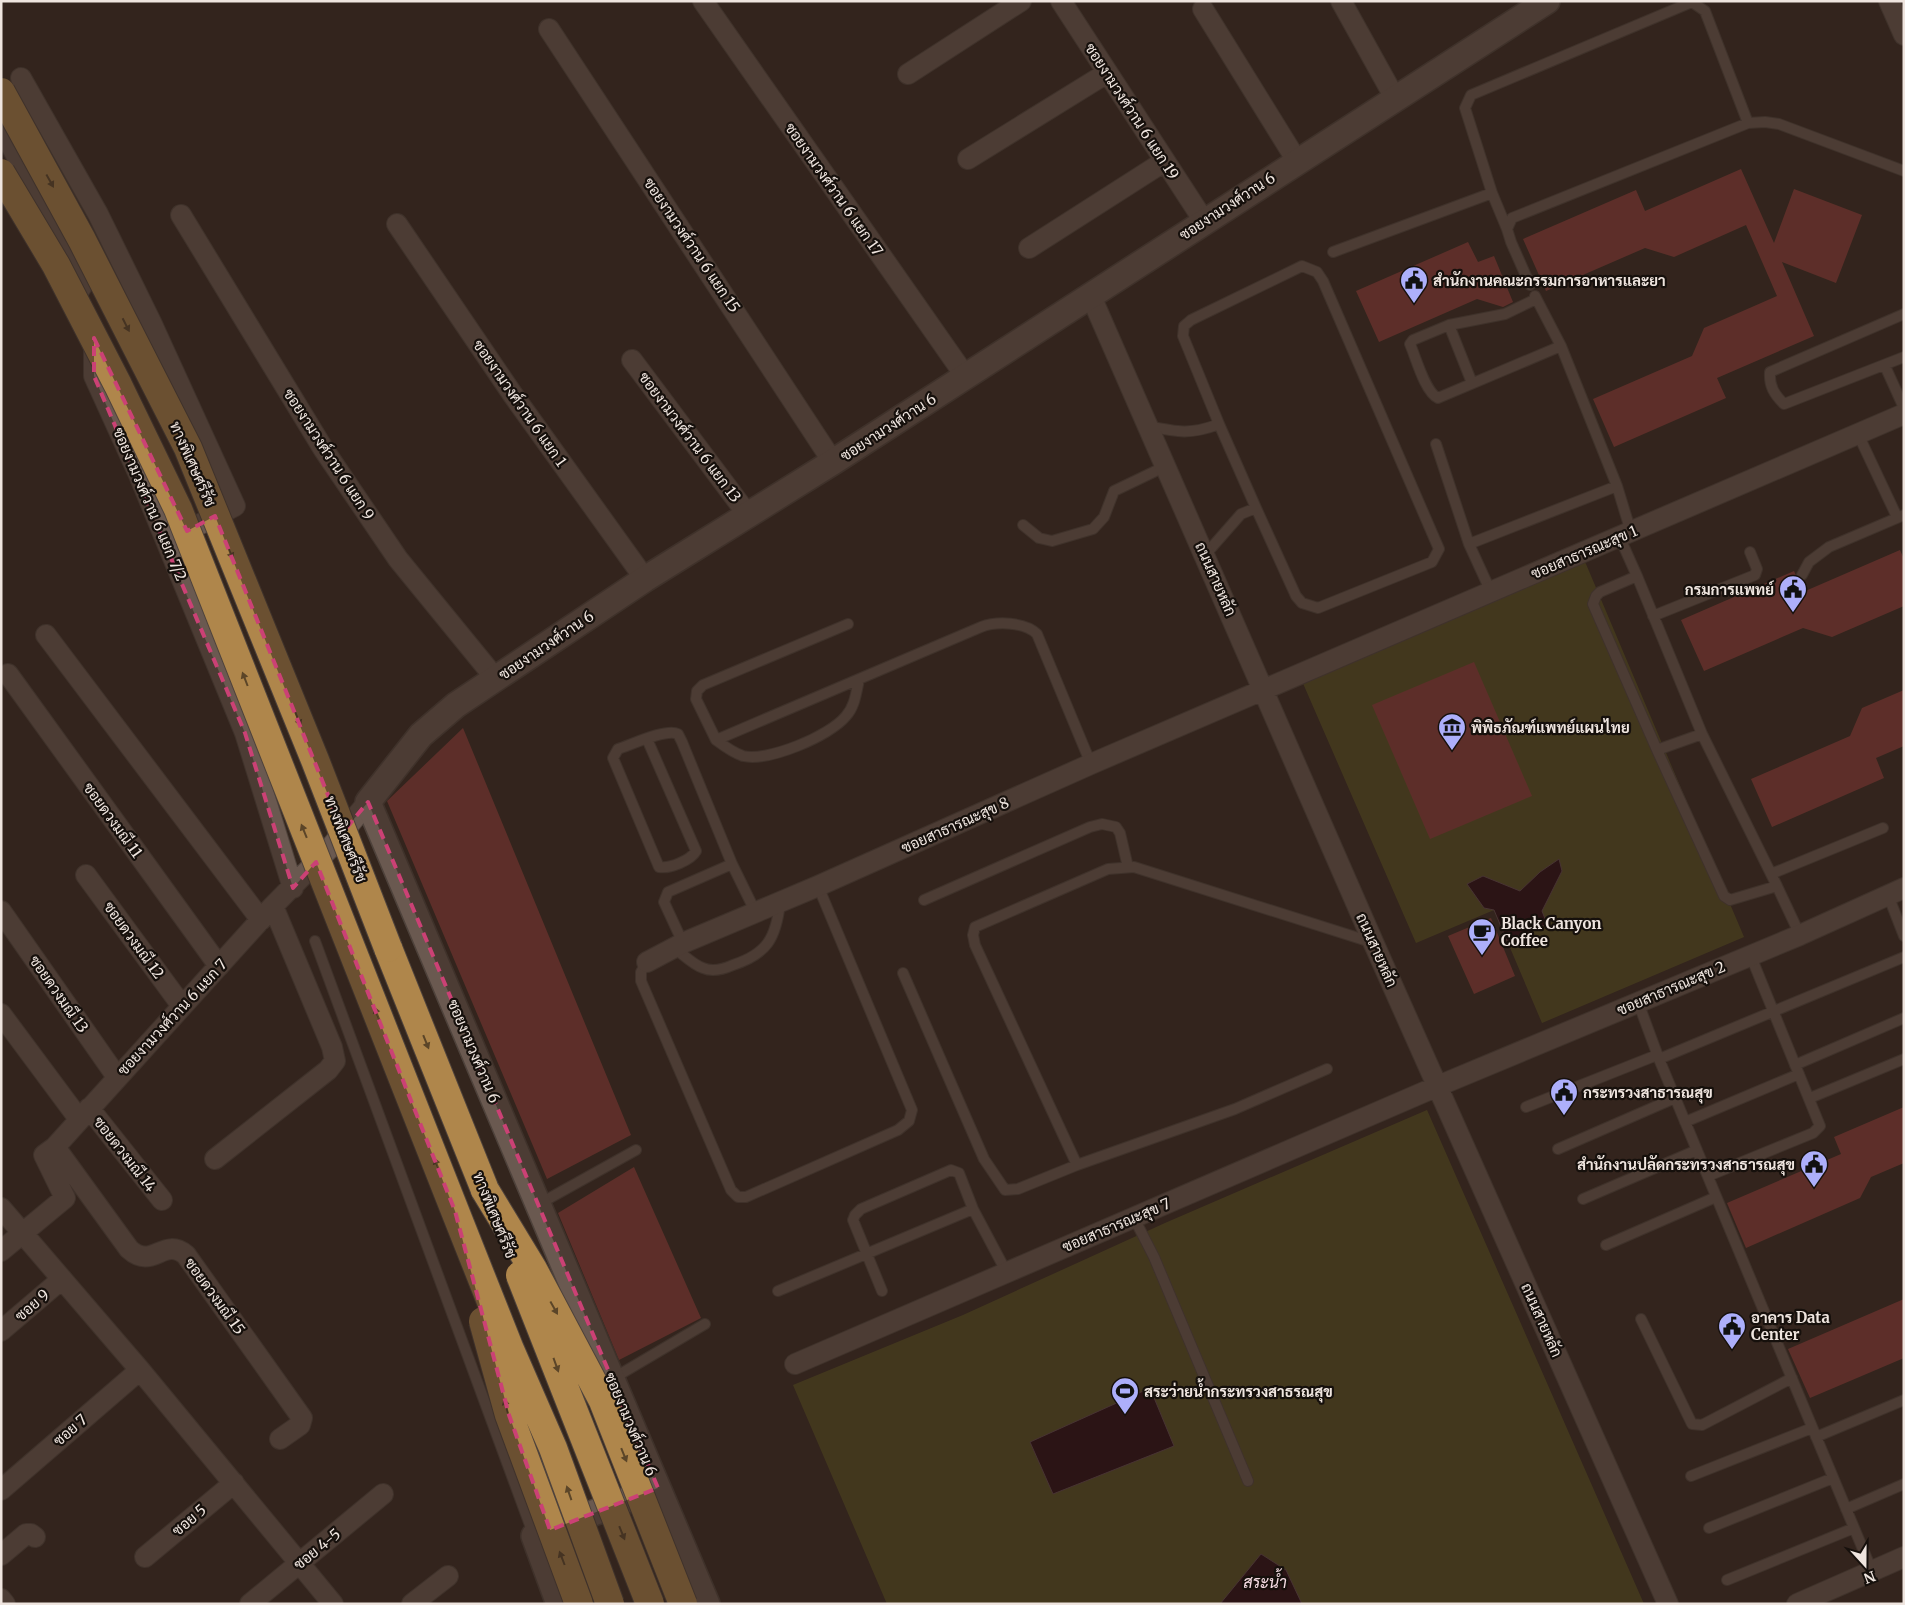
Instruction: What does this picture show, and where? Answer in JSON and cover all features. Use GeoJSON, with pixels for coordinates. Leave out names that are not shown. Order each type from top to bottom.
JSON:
{"type":"FeatureCollection","features":[{"type":"Feature","properties":{"kind":"highway","name":"ทางพิเศษศรีรัช"},"geometry":{"type":"LineString","coordinates":[[11,85],[82,240],[188,448],[311,751],[650,1604]]}},
{"type":"Feature","properties":{"kind":"highway"},"geometry":{"type":"LineString","coordinates":[[1,173],[56,265],[118,384],[178,509],[509,1347],[553,1448],[610,1604]]}},
{"type":"Feature","properties":{"kind":"highway"},"geometry":{"type":"LineString","coordinates":[[485,1190],[538,1277],[602,1401],[683,1604]]}},
{"type":"Feature","properties":{"kind":"highway"},"geometry":{"type":"LineString","coordinates":[[455,1211],[509,1416],[579,1604]]}},
{"type":"Feature","properties":{"kind":"street","name":"ซอยงามวงศ์วาน 6 แยก 17"},"geometry":{"type":"LineString","coordinates":[[703,1],[966,377]]}},
{"type":"Feature","properties":{"kind":"street"},"geometry":{"type":"LineString","coordinates":[[908,74],[1021,1]]}},
{"type":"Feature","properties":{"kind":"street","name":"ซอยงามวงศ์วาน 6 แยก 19"},"geometry":{"type":"LineString","coordinates":[[1061,1],[1204,221]]}},
{"type":"Feature","properties":{"kind":"street"},"geometry":{"type":"LineString","coordinates":[[1341,1],[1396,100]]}},
{"type":"Feature","properties":{"kind":"street"},"geometry":{"type":"LineString","coordinates":[[1889,1],[1904,35]]}},
{"type":"Feature","properties":{"kind":"street","name":"ซอยงามวงศ์วาน 6"},"geometry":{"type":"LineString","coordinates":[[534,1536],[658,1488],[368,802],[421,735],[436,721],[496,679],[645,579],[834,462],[1296,161],[1396,100],[1532,5]]}},
{"type":"Feature","properties":{"kind":"street"},"geometry":{"type":"LineString","coordinates":[[1203,9],[1296,161]]}},
{"type":"Feature","properties":{"kind":"street","name":"ซอยงามวงศ์วาน 6 แยก 15"},"geometry":{"type":"LineString","coordinates":[[549,29],[834,462]]}},
{"type":"Feature","properties":{"kind":"street"},"geometry":{"type":"LineString","coordinates":[[968,159],[1107,72]]}},
{"type":"Feature","properties":{"kind":"street"},"geometry":{"type":"LineString","coordinates":[[11,85],[98,214],[151,322],[235,506],[166,542]]}},
{"type":"Feature","properties":{"kind":"street","name":"ซอยงามวงศ์วาน 6 แยก 7/2"},"geometry":{"type":"LineString","coordinates":[[1,126],[67,255],[94,319],[94,376],[166,542],[245,733],[293,888]]}},
{"type":"Feature","properties":{"kind":"street"},"geometry":{"type":"LineString","coordinates":[[1029,248],[1165,161]]}},
{"type":"Feature","properties":{"kind":"street","name":"ซอยงามวงศ์วาน 6 แยก 9"},"geometry":{"type":"LineString","coordinates":[[181,215],[299,411],[376,528],[398,559],[496,679]]}},
{"type":"Feature","properties":{"kind":"street","name":"ซอยงามวงศ์วาน 6 แยก 1"},"geometry":{"type":"LineString","coordinates":[[397,224],[513,395],[645,579]]}},
{"type":"Feature","properties":{"kind":"street","name":"ถนนสายหลัก"},"geometry":{"type":"LineString","coordinates":[[1090,294],[1265,690],[1374,944],[1668,1604]]}},
{"type":"Feature","properties":{"kind":"street","name":"ซอยงามวงศ์วาน 6 แยก 13"},"geometry":{"type":"LineString","coordinates":[[632,360],[748,515]]}},
{"type":"Feature","properties":{"kind":"street","name":"ซอยสาธารณะสุข 1"},"geometry":{"type":"LineString","coordinates":[[1265,690],[1904,414]]}},
{"type":"Feature","properties":{"kind":"street"},"geometry":{"type":"LineString","coordinates":[[46,635],[267,913],[332,1047],[335,1061],[328,1070],[216,1160]]}},
{"type":"Feature","properties":{"kind":"street","name":"ซอยดวงมณี 11"},"geometry":{"type":"LineString","coordinates":[[8,674],[219,966]]}},
{"type":"Feature","properties":{"kind":"street","name":"ซอยสาธารณะสุข 8"},"geometry":{"type":"LineString","coordinates":[[647,962],[679,945],[780,903],[1091,764],[1265,690]]}},
{"type":"Feature","properties":{"kind":"street","name":"ซอยงามวงศ์วาน 6 แยก 7"},"geometry":{"type":"LineString","coordinates":[[1,1251],[65,1198],[44,1156],[55,1147],[117,1076],[267,913],[293,888],[368,802]]}},
{"type":"Feature","properties":{"kind":"street","name":"ซอยดวงมณี 12"},"geometry":{"type":"LineString","coordinates":[[86,874],[182,1006]]}},
{"type":"Feature","properties":{"kind":"street","name":"ซอยสาธารณะสุข 2"},"geometry":{"type":"LineString","coordinates":[[1438,1086],[1750,954],[1800,935],[1896,892]]}},
{"type":"Feature","properties":{"kind":"street","name":"ซอยดวงมณี 13"},"geometry":{"type":"LineString","coordinates":[[1,910],[117,1076]]}},
{"type":"Feature","properties":{"kind":"street","name":"ซอยดวงมณี 14"},"geometry":{"type":"LineString","coordinates":[[1,1014],[84,1113],[162,1200]]}},
{"type":"Feature","properties":{"kind":"street","name":"ซอยสาธารณะสุข 7"},"geometry":{"type":"LineString","coordinates":[[795,1364],[1438,1086]]}},
{"type":"Feature","properties":{"kind":"street","name":"ซอยดวงมณี 15"},"geometry":{"type":"LineString","coordinates":[[55,1147],[129,1249],[137,1256],[148,1258],[171,1247],[179,1249],[186,1255],[302,1418],[300,1425],[280,1439]]}},
{"type":"Feature","properties":{"kind":"street"},"geometry":{"type":"LineString","coordinates":[[1,1208],[140,1370],[333,1604]]}},
{"type":"Feature","properties":{"kind":"street","name":"ซอย 9"},"geometry":{"type":"LineString","coordinates":[[1,1331],[62,1279]]}},
{"type":"Feature","properties":{"kind":"street","name":"ซอย 7"},"geometry":{"type":"LineString","coordinates":[[1,1490],[140,1370]]}},
{"type":"Feature","properties":{"kind":"street","name":"ซอย 5"},"geometry":{"type":"LineString","coordinates":[[145,1557],[234,1483]]}},
{"type":"Feature","properties":{"kind":"street"},"geometry":{"type":"LineString","coordinates":[[658,1488],[707,1604]]}},
{"type":"Feature","properties":{"kind":"street","name":"ซอย 4-5"},"geometry":{"type":"LineString","coordinates":[[250,1604],[384,1494]]}},
{"type":"Feature","properties":{"kind":"street"},"geometry":{"type":"LineString","coordinates":[[1,1555],[26,1534],[31,1534],[35,1537]]}},
{"type":"Feature","properties":{"kind":"street"},"geometry":{"type":"LineString","coordinates":[[534,1536],[558,1604]]}},
{"type":"Feature","properties":{"kind":"street"},"geometry":{"type":"LineString","coordinates":[[1796,1604],[1904,1557]]}},
{"type":"Feature","properties":{"kind":"street"},"geometry":{"type":"LineString","coordinates":[[412,1604],[448,1576]]}},
{"type":"Feature","properties":{"kind":"street"},"geometry":{"type":"LineString","coordinates":[[1,1600],[5,1604]]}},
{"type":"Feature","properties":{"kind":"lane"},"geometry":{"type":"LineString","coordinates":[[1530,285],[1492,193],[1465,108],[1471,95],[1692,2],[1705,11],[1748,123]]}},
{"type":"Feature","properties":{"kind":"lane"},"geometry":{"type":"LineString","coordinates":[[1507,229],[1512,218],[1748,123],[1765,122],[1779,124],[1904,171]]}},
{"type":"Feature","properties":{"kind":"lane"},"geometry":{"type":"LineString","coordinates":[[1333,252],[1492,193]]}},
{"type":"Feature","properties":{"kind":"lane"},"geometry":{"type":"LineString","coordinates":[[1302,266],[1310,268],[1324,281],[1439,549],[1432,562],[1318,608],[1311,607],[1302,603],[1296,596],[1256,508],[1183,336],[1184,326],[1190,320],[1302,266]]}},
{"type":"Feature","properties":{"kind":"lane"},"geometry":{"type":"LineString","coordinates":[[1561,346],[1438,398],[1432,395],[1410,344],[1413,340],[1449,325],[1505,314],[1536,297],[1561,346],[1617,486],[1626,535],[1637,576],[1653,616],[1702,734],[1800,935]]}},
{"type":"Feature","properties":{"kind":"lane"},"geometry":{"type":"LineString","coordinates":[[1904,314],[1770,372],[1769,381],[1774,395],[1784,404],[1904,357]]}},
{"type":"Feature","properties":{"kind":"lane"},"geometry":{"type":"LineString","coordinates":[[1449,325],[1472,383]]}},
{"type":"Feature","properties":{"kind":"lane"},"geometry":{"type":"LineString","coordinates":[[1885,366],[1904,408]]}},
{"type":"Feature","properties":{"kind":"lane"},"geometry":{"type":"LineString","coordinates":[[1148,426],[1181,433],[1194,432],[1219,424]]}},
{"type":"Feature","properties":{"kind":"lane"},"geometry":{"type":"LineString","coordinates":[[1802,575],[1809,562],[1829,547],[1900,516],[1858,434]]}},
{"type":"Feature","properties":{"kind":"lane"},"geometry":{"type":"LineString","coordinates":[[1436,444],[1469,544],[1491,592]]}},
{"type":"Feature","properties":{"kind":"lane"},"geometry":{"type":"LineString","coordinates":[[1023,526],[1039,538],[1052,541],[1093,529],[1104,517],[1114,491],[1166,466]]}},
{"type":"Feature","properties":{"kind":"lane"},"geometry":{"type":"LineString","coordinates":[[1469,544],[1617,486]]}},
{"type":"Feature","properties":{"kind":"lane"},"geometry":{"type":"LineString","coordinates":[[1205,555],[1241,514],[1256,508]]}},
{"type":"Feature","properties":{"kind":"lane"},"geometry":{"type":"LineString","coordinates":[[1653,616],[1755,575],[1757,569],[1750,552]]}},
{"type":"Feature","properties":{"kind":"lane"},"geometry":{"type":"LineString","coordinates":[[1637,576],[1600,592],[1593,604],[1656,750],[1724,896],[1730,900],[1776,886]]}},
{"type":"Feature","properties":{"kind":"lane"},"geometry":{"type":"LineString","coordinates":[[848,624],[703,684],[697,691],[696,699],[716,740],[742,756],[756,757],[773,754],[832,729],[854,704],[859,680]]}},
{"type":"Feature","properties":{"kind":"lane"},"geometry":{"type":"LineString","coordinates":[[716,740],[990,624],[1026,626],[1037,634],[1091,764]]}},
{"type":"Feature","properties":{"kind":"lane"},"geometry":{"type":"LineString","coordinates":[[647,739],[696,851],[694,855],[668,868],[660,867],[613,758],[618,749],[647,739],[668,732],[678,734],[732,864],[756,913]]}},
{"type":"Feature","properties":{"kind":"lane"},"geometry":{"type":"LineString","coordinates":[[1656,750],[1702,734]]}},
{"type":"Feature","properties":{"kind":"lane"},"geometry":{"type":"LineString","coordinates":[[924,900],[1090,827],[1102,824],[1116,827],[1120,833],[1128,867]]}},
{"type":"Feature","properties":{"kind":"lane"},"geometry":{"type":"LineString","coordinates":[[1771,874],[1883,828]]}},
{"type":"Feature","properties":{"kind":"lane"},"geometry":{"type":"LineString","coordinates":[[732,864],[668,892],[665,896],[664,902],[679,945],[703,969],[720,970],[760,954],[770,941],[778,925],[780,903]]}},
{"type":"Feature","properties":{"kind":"lane"},"geometry":{"type":"LineString","coordinates":[[1077,1165],[975,945],[973,934],[975,927],[1108,869],[1134,867],[1374,944]]}},
{"type":"Feature","properties":{"kind":"lane"},"geometry":{"type":"LineString","coordinates":[[647,962],[641,972],[644,988],[731,1190],[738,1197],[746,1197],[898,1130],[909,1121],[912,1110],[818,886]]}},
{"type":"Feature","properties":{"kind":"lane"},"geometry":{"type":"LineString","coordinates":[[1896,892],[1904,936]]}},
{"type":"Feature","properties":{"kind":"lane"},"geometry":{"type":"LineString","coordinates":[[315,941],[534,1536]]}},
{"type":"Feature","properties":{"kind":"lane"},"geometry":{"type":"LineString","coordinates":[[1708,1176],[1818,1130],[1820,1123],[1750,954]]}},
{"type":"Feature","properties":{"kind":"lane"},"geometry":{"type":"LineString","coordinates":[[1526,1107],[1658,1057],[1904,957]]}},
{"type":"Feature","properties":{"kind":"lane"},"geometry":{"type":"LineString","coordinates":[[903,973],[984,1159],[1005,1190],[1018,1189],[1077,1165],[1235,1109],[1327,1069]]}},
{"type":"Feature","properties":{"kind":"lane"},"geometry":{"type":"LineString","coordinates":[[1638,1002],[1658,1057],[1872,1571]]}},
{"type":"Feature","properties":{"kind":"lane"},"geometry":{"type":"LineString","coordinates":[[1685,1122],[1904,1018]]}},
{"type":"Feature","properties":{"kind":"lane"},"geometry":{"type":"LineString","coordinates":[[1810,1098],[1904,1059]]}},
{"type":"Feature","properties":{"kind":"lane"},"geometry":{"type":"LineString","coordinates":[[1558,1149],[1675,1098]]}},
{"type":"Feature","properties":{"kind":"lane"},"geometry":{"type":"LineString","coordinates":[[539,1204],[636,1150]]}},
{"type":"Feature","properties":{"kind":"lane"},"geometry":{"type":"LineString","coordinates":[[1583,1199],[1697,1150]]}},
{"type":"Feature","properties":{"kind":"lane"},"geometry":{"type":"LineString","coordinates":[[882,1291],[853,1220],[855,1214],[861,1209],[922,1181],[951,1170],[956,1170],[973,1209],[1007,1273]]}},
{"type":"Feature","properties":{"kind":"lane"},"geometry":{"type":"LineString","coordinates":[[1606,1245],[1716,1197]]}},
{"type":"Feature","properties":{"kind":"lane"},"geometry":{"type":"LineString","coordinates":[[778,1291],[973,1209]]}},
{"type":"Feature","properties":{"kind":"lane"},"geometry":{"type":"LineString","coordinates":[[1134,1218],[1154,1257],[1248,1481]]}},
{"type":"Feature","properties":{"kind":"lane"},"geometry":{"type":"LineString","coordinates":[[1641,1319],[1692,1424],[1702,1425],[1792,1378]]}},
{"type":"Feature","properties":{"kind":"lane"},"geometry":{"type":"LineString","coordinates":[[612,1379],[706,1324]]}},
{"type":"Feature","properties":{"kind":"lane"},"geometry":{"type":"LineString","coordinates":[[1691,1476],[1904,1400]]}},
{"type":"Feature","properties":{"kind":"lane"},"geometry":{"type":"LineString","coordinates":[[1709,1528],[1833,1478]]}},
{"type":"Feature","properties":{"kind":"lane"},"geometry":{"type":"LineString","coordinates":[[1846,1509],[1904,1484]]}},
{"type":"Feature","properties":{"kind":"lane"},"geometry":{"type":"LineString","coordinates":[[1727,1580],[1854,1528]]}},
{"type":"Feature","properties":{"kind":"highlighted area"},"geometry":{"type":"Polygon","coordinates":[[[94,338],[187,531],[215,516],[343,832],[368,802],[658,1488],[550,1530],[509,1415],[455,1211],[316,862],[293,888],[245,733],[94,376],[94,338]]]}},
{"type":"Feature","properties":{"kind":"shaded area"},"geometry":{"type":"Polygon","coordinates":[[[1583,557],[1744,937],[1542,1023],[1494,910],[1416,943],[1302,681],[1583,557]]]}},
{"type":"Feature","properties":{"kind":"shaded area"},"geometry":{"type":"Polygon","coordinates":[[[1427,1110],[1644,1604],[887,1604],[793,1385],[963,1315],[1165,1223],[1427,1110]]]}},
{"type":"Feature","properties":{"kind":"water"},"geometry":{"type":"Polygon","coordinates":[[[1559,859],[1562,871],[1542,911],[1547,924],[1507,941],[1494,910],[1484,908],[1467,884],[1483,876],[1520,891],[1540,872],[1559,859]]]}},
{"type":"Feature","properties":{"kind":"water","name":"สระว่ายน้ำกระทรวงสาธรณสุข"},"geometry":{"type":"Polygon","coordinates":[[[1150,1388],[1174,1446],[1053,1494],[1030,1442],[1150,1388]]]}},
{"type":"Feature","properties":{"kind":"water","name":"สระน้ำ"},"geometry":{"type":"Polygon","coordinates":[[[1261,1554],[1286,1570],[1302,1604],[1220,1604],[1261,1554]]]}},
{"type":"Feature","properties":{"kind":"building","name":"สำนักงานคณะกรรมการอาหารและยา"},"geometry":{"type":"Polygon","coordinates":[[[1741,169],[1774,243],[1794,189],[1862,215],[1836,283],[1782,262],[1814,336],[1717,378],[1726,398],[1614,447],[1593,399],[1692,356],[1704,328],[1777,296],[1746,225],[1674,257],[1645,248],[1546,291],[1523,239],[1636,190],[1645,211],[1741,169]]]}},
{"type":"Feature","properties":{"kind":"building"},"geometry":{"type":"Polygon","coordinates":[[[1468,242],[1478,262],[1494,256],[1513,302],[1503,307],[1477,299],[1379,342],[1356,291],[1468,242]]]}},
{"type":"Feature","properties":{"kind":"building","name":"กรมการแพทย์"},"geometry":{"type":"Polygon","coordinates":[[[1900,550],[1904,559],[1904,606],[1832,637],[1803,628],[1704,671],[1681,620],[1794,571],[1803,592],[1900,550]]]}},
{"type":"Feature","properties":{"kind":"building","name":"พิพิธภัณฑ์แพทย์แผนไทย"},"geometry":{"type":"Polygon","coordinates":[[[1474,662],[1532,796],[1430,839],[1372,705],[1474,662]]]}},
{"type":"Feature","properties":{"kind":"building"},"geometry":{"type":"Polygon","coordinates":[[[1904,690],[1904,746],[1876,758],[1884,778],[1772,827],[1751,779],[1850,736],[1862,708],[1904,690]]]}},
{"type":"Feature","properties":{"kind":"building"},"geometry":{"type":"Polygon","coordinates":[[[463,728],[631,1135],[547,1179],[387,801],[463,728]]]}},
{"type":"Feature","properties":{"kind":"building","name":"Black Canyon Coffee"},"geometry":{"type":"Polygon","coordinates":[[[1491,918],[1515,976],[1474,994],[1448,936],[1491,918]]]}},
{"type":"Feature","properties":{"kind":"building","name":"สำนักงานปลัดกระทรวงสาธารณสุข"},"geometry":{"type":"Polygon","coordinates":[[[1904,1107],[1904,1163],[1871,1177],[1860,1198],[1746,1248],[1727,1203],[1841,1154],[1834,1137],[1904,1107]]]}},
{"type":"Feature","properties":{"kind":"building"},"geometry":{"type":"Polygon","coordinates":[[[634,1167],[701,1318],[619,1360],[558,1213],[634,1167]]]}},
{"type":"Feature","properties":{"kind":"building"},"geometry":{"type":"Polygon","coordinates":[[[1904,1299],[1904,1358],[1810,1398],[1788,1349],[1904,1299]]]}},
{"type":"Feature","properties":{"kind":"place","name":"สำนักงานคณะกรรมการอาหารและยา"},"geometry":{"type":"Point","coordinates":[1414,304]}},
{"type":"Feature","properties":{"kind":"place","name":"กรมการแพทย์"},"geometry":{"type":"Point","coordinates":[1793,613]}},
{"type":"Feature","properties":{"kind":"place","name":"พิพิธภัณฑ์แพทย์แผนไทย"},"geometry":{"type":"Point","coordinates":[1452,751]}},
{"type":"Feature","properties":{"kind":"place","name":"Black Canyon Coffee"},"geometry":{"type":"Point","coordinates":[1482,956]}},
{"type":"Feature","properties":{"kind":"place","name":"กระทรวงสาธารณสุข"},"geometry":{"type":"Point","coordinates":[1564,1116]}},
{"type":"Feature","properties":{"kind":"place","name":"สำนักงานปลัดกระทรวงสาธารณสุข"},"geometry":{"type":"Point","coordinates":[1814,1188]}},
{"type":"Feature","properties":{"kind":"place","name":"อาคาร Data Center"},"geometry":{"type":"Point","coordinates":[1732,1350]}},
{"type":"Feature","properties":{"kind":"place","name":"สระว่ายน้ำกระทรวงสาธรณสุข"},"geometry":{"type":"Point","coordinates":[1125,1415]}}]}
